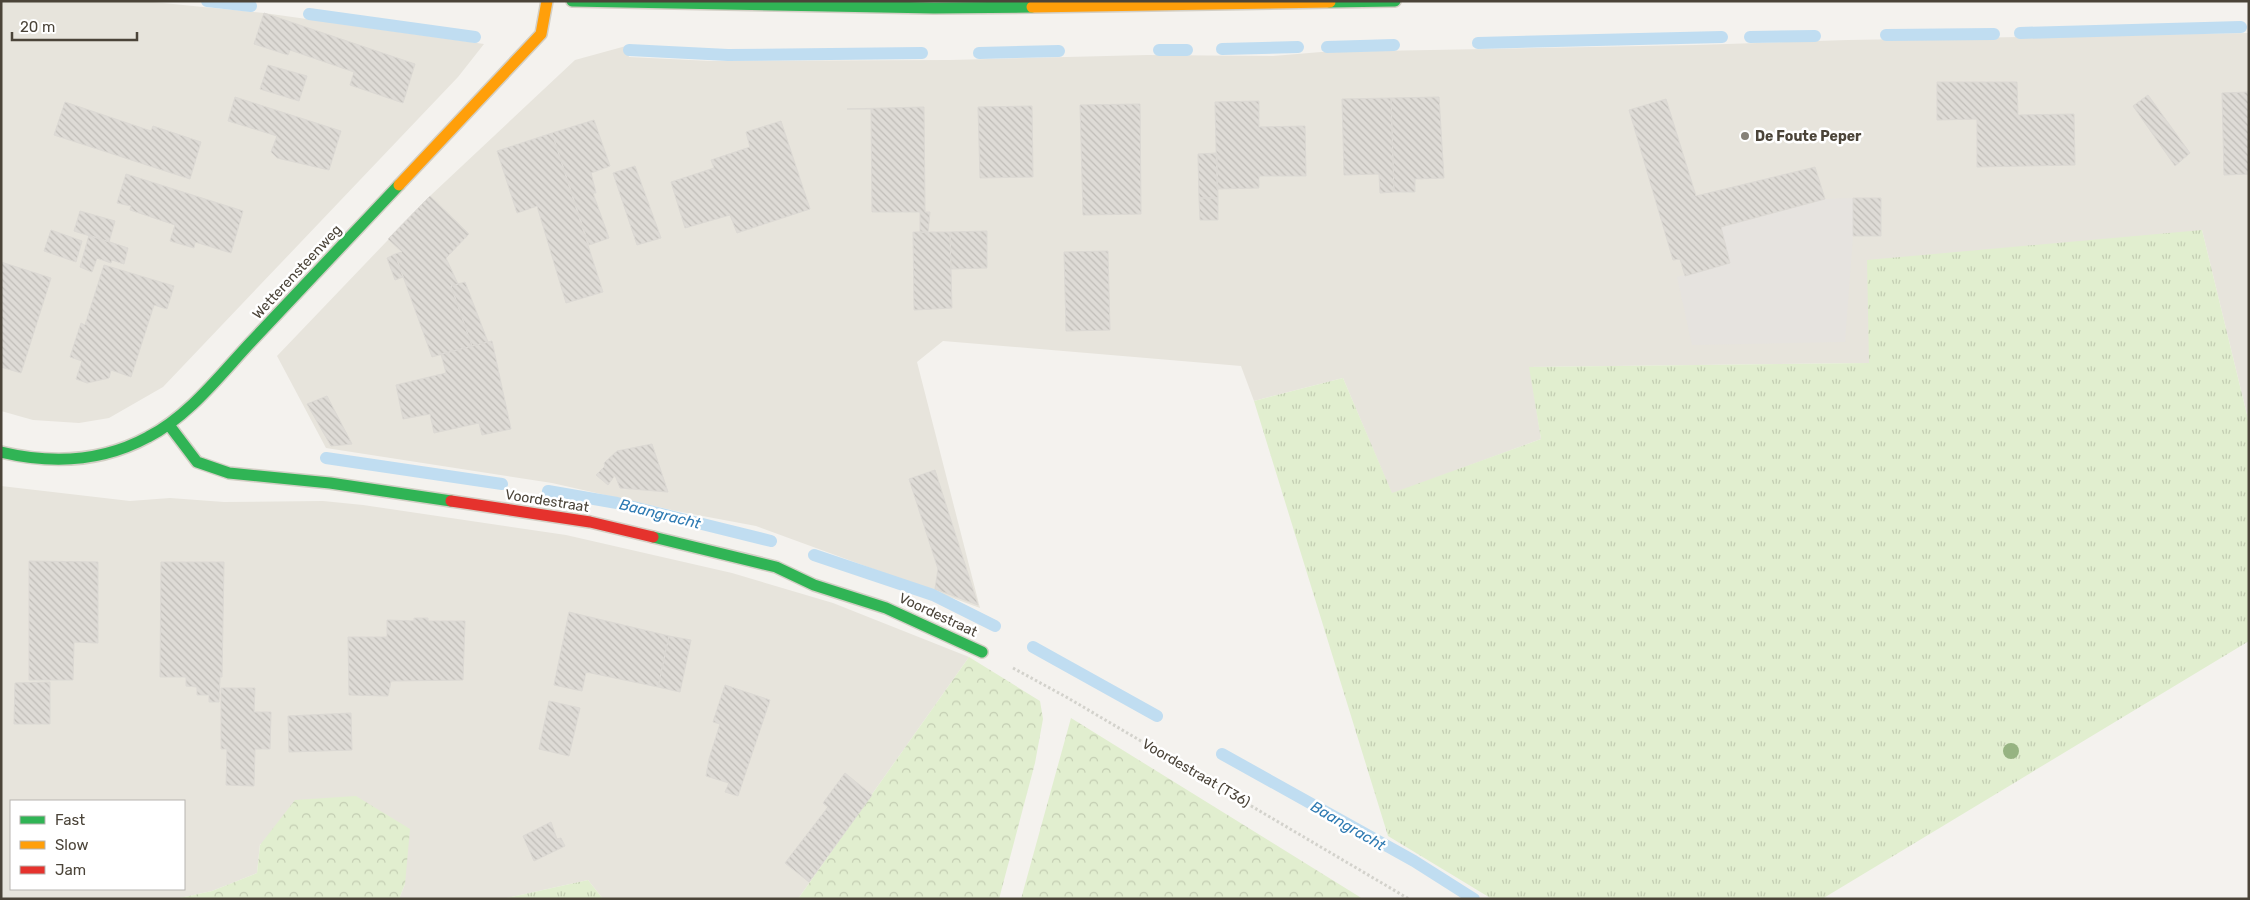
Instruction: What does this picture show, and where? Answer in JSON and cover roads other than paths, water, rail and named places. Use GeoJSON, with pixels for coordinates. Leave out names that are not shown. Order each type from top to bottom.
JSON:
{"type":"FeatureCollection","features":[{"type":"Feature","properties":{"kind":"street","name":"Wetterensteenweg"},"geometry":{"type":"LineString","coordinates":[[1,452],[59,461],[98,456],[144,441],[169,424],[210,386],[541,34],[548,1]]}},
{"type":"Feature","properties":{"kind":"street"},"geometry":{"type":"LineString","coordinates":[[572,1],[753,6],[942,8],[1395,1]]}},
{"type":"Feature","properties":{"kind":"street","name":"Voordestraat"},"geometry":{"type":"LineString","coordinates":[[169,424],[197,462],[229,473],[330,483],[590,522],[776,567],[814,585],[886,608],[982,652]]}},
{"type":"Feature","properties":{"kind":"waterway"},"geometry":{"type":"LineString","coordinates":[[207,1],[251,6]]}},
{"type":"Feature","properties":{"kind":"waterway"},"geometry":{"type":"LineString","coordinates":[[309,14],[475,37]]}},
{"type":"Feature","properties":{"kind":"waterway"},"geometry":{"type":"LineString","coordinates":[[2020,33],[2241,27]]}},
{"type":"Feature","properties":{"kind":"waterway"},"geometry":{"type":"LineString","coordinates":[[1886,35],[1994,34]]}},
{"type":"Feature","properties":{"kind":"waterway"},"geometry":{"type":"LineString","coordinates":[[1750,37],[1815,36]]}},
{"type":"Feature","properties":{"kind":"waterway"},"geometry":{"type":"LineString","coordinates":[[1478,43],[1722,37]]}},
{"type":"Feature","properties":{"kind":"waterway"},"geometry":{"type":"LineString","coordinates":[[1327,47],[1394,45]]}},
{"type":"Feature","properties":{"kind":"waterway"},"geometry":{"type":"LineString","coordinates":[[1222,49],[1298,47]]}},
{"type":"Feature","properties":{"kind":"waterway"},"geometry":{"type":"LineString","coordinates":[[629,50],[728,55],[922,53]]}},
{"type":"Feature","properties":{"kind":"waterway"},"geometry":{"type":"LineString","coordinates":[[1159,50],[1187,50]]}},
{"type":"Feature","properties":{"kind":"waterway"},"geometry":{"type":"LineString","coordinates":[[979,53],[1059,51]]}},
{"type":"Feature","properties":{"kind":"waterway","name":"Baangracht"},"geometry":{"type":"LineString","coordinates":[[326,458],[502,484]]}},
{"type":"Feature","properties":{"kind":"waterway","name":"Baangracht"},"geometry":{"type":"LineString","coordinates":[[548,491],[617,503],[771,541]]}},
{"type":"Feature","properties":{"kind":"waterway","name":"Baangracht"},"geometry":{"type":"LineString","coordinates":[[814,555],[933,595],[995,626]]}},
{"type":"Feature","properties":{"kind":"waterway","name":"Baangracht"},"geometry":{"type":"LineString","coordinates":[[1033,647],[1157,716]]}},
{"type":"Feature","properties":{"kind":"waterway","name":"Baangracht"},"geometry":{"type":"LineString","coordinates":[[1222,754],[1414,861],[1474,899]]}},
{"type":"Feature","properties":{"kind":"place","name":"De Foute Peper"},"geometry":{"type":"Point","coordinates":[1745,136]}}]}
